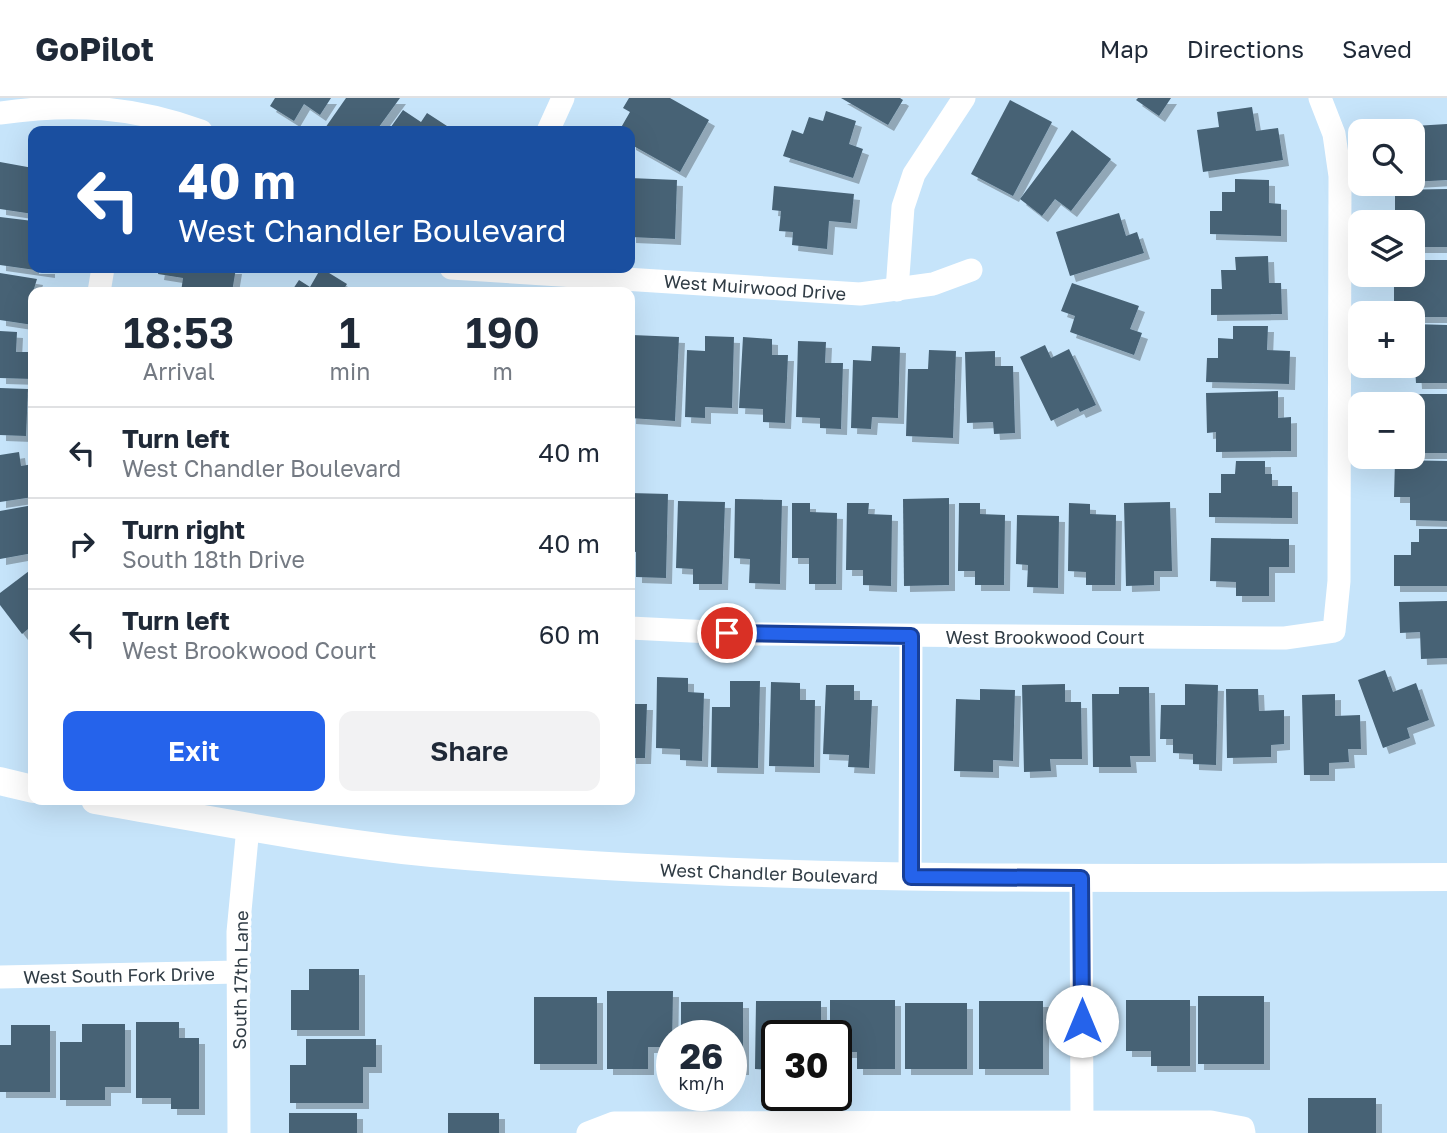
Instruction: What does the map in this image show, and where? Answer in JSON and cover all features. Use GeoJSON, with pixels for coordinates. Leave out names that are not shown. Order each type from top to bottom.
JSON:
{"type":"FeatureCollection","features":[{"type":"Feature","properties":{"kind":"street"},"geometry":{"type":"LineString","coordinates":[[550,126],[563,98]]}},
{"type":"Feature","properties":{"kind":"street"},"geometry":{"type":"LineString","coordinates":[[897,290],[903,207],[914,174],[964,98]]}},
{"type":"Feature","properties":{"kind":"street","name":"West Brookwood Court"},"geometry":{"type":"LineString","coordinates":[[635,628],[911,636],[1284,638],[1334,631],[1339,581],[1340,176],[1334,134],[1320,98]]}},
{"type":"Feature","properties":{"kind":"street"},"geometry":{"type":"LineString","coordinates":[[0,113],[54,106],[166,126]]}},
{"type":"Feature","properties":{"kind":"street","name":"West Muirwood Drive"},"geometry":{"type":"LineString","coordinates":[[576,273],[860,294],[933,284],[971,270]]}},
{"type":"Feature","properties":{"kind":"street"},"geometry":{"type":"LineString","coordinates":[[911,636],[911,877]]}},
{"type":"Feature","properties":{"kind":"street"},"geometry":{"type":"LineString","coordinates":[[0,781],[28,788]]}},
{"type":"Feature","properties":{"kind":"street","name":"West Chandler Boulevard"},"geometry":{"type":"LineString","coordinates":[[123,805],[248,827],[429,853],[586,865],[755,874],[911,877],[1447,877]]}},
{"type":"Feature","properties":{"kind":"street","name":"South 17th Lane"},"geometry":{"type":"LineString","coordinates":[[239,1133],[238,932],[248,827]]}},
{"type":"Feature","properties":{"kind":"street"},"geometry":{"type":"LineString","coordinates":[[1081,878],[1082,1124]]}},
{"type":"Feature","properties":{"kind":"street","name":"West South Fork Drive"},"geometry":{"type":"LineString","coordinates":[[0,977],[239,972]]}},
{"type":"Feature","properties":{"kind":"street"},"geometry":{"type":"LineString","coordinates":[[588,1133],[614,1123],[917,1129],[1211,1122],[1243,1131]]}},
{"type":"Feature","properties":{"kind":"building"},"geometry":{"type":"Polygon","coordinates":[[[275,98],[331,98],[320,115],[304,104],[294,121],[270,106],[275,98]]]}},
{"type":"Feature","properties":{"kind":"building"},"geometry":{"type":"Polygon","coordinates":[[[346,98],[400,98],[380,126],[326,126],[346,98]]]}},
{"type":"Feature","properties":{"kind":"building"},"geometry":{"type":"Polygon","coordinates":[[[629,98],[670,98],[709,120],[680,172],[635,147],[635,126],[622,126],[630,112],[623,108],[629,98]]]}},
{"type":"Feature","properties":{"kind":"building"},"geometry":{"type":"Polygon","coordinates":[[[841,98],[900,98],[903,100],[888,125],[841,98]]]}},
{"type":"Feature","properties":{"kind":"building"},"geometry":{"type":"Polygon","coordinates":[[[1171,98],[1159,116],[1136,100],[1171,98]]]}},
{"type":"Feature","properties":{"kind":"building"},"geometry":{"type":"Polygon","coordinates":[[[1010,100],[1052,122],[1013,196],[971,174],[1010,100]]]}},
{"type":"Feature","properties":{"kind":"building"},"geometry":{"type":"Polygon","coordinates":[[[1252,107],[1256,131],[1278,128],[1283,160],[1203,172],[1197,130],[1219,127],[1217,112],[1252,107]]]}},
{"type":"Feature","properties":{"kind":"building"},"geometry":{"type":"Polygon","coordinates":[[[403,110],[421,122],[427,113],[447,126],[392,126],[403,110]]]}},
{"type":"Feature","properties":{"kind":"building"},"geometry":{"type":"Polygon","coordinates":[[[826,111],[856,121],[849,144],[863,149],[853,178],[783,156],[792,130],[803,134],[809,117],[823,121],[826,111]]]}},
{"type":"Feature","properties":{"kind":"building"},"geometry":{"type":"Polygon","coordinates":[[[1447,124],[1447,180],[1425,181],[1425,125],[1447,124]]]}},
{"type":"Feature","properties":{"kind":"building"},"geometry":{"type":"Polygon","coordinates":[[[1072,130],[1111,159],[1071,211],[1055,199],[1042,216],[1020,199],[1072,130]]]}},
{"type":"Feature","properties":{"kind":"building"},"geometry":{"type":"Polygon","coordinates":[[[0,162],[28,167],[28,213],[0,209],[0,162]]]}},
{"type":"Feature","properties":{"kind":"building"},"geometry":{"type":"Polygon","coordinates":[[[635,178],[677,180],[675,239],[635,237],[635,178]]]}},
{"type":"Feature","properties":{"kind":"building"},"geometry":{"type":"Polygon","coordinates":[[[1235,179],[1269,180],[1269,203],[1281,204],[1281,236],[1210,234],[1210,211],[1222,211],[1222,192],[1235,192],[1235,179]]]}},
{"type":"Feature","properties":{"kind":"building"},"geometry":{"type":"Polygon","coordinates":[[[774,186],[854,194],[851,223],[829,221],[827,249],[792,245],[793,232],[779,231],[781,211],[772,210],[774,186]]]}},
{"type":"Feature","properties":{"kind":"building"},"geometry":{"type":"Polygon","coordinates":[[[1425,189],[1447,189],[1447,247],[1425,247],[1425,210],[1395,210],[1395,196],[1425,196],[1425,189]]]}},
{"type":"Feature","properties":{"kind":"building"},"geometry":{"type":"Polygon","coordinates":[[[1119,213],[1126,236],[1137,232],[1144,253],[1070,276],[1056,232],[1119,213]]]}},
{"type":"Feature","properties":{"kind":"building"},"geometry":{"type":"Polygon","coordinates":[[[0,217],[28,220],[28,269],[0,265],[0,217]]]}},
{"type":"Feature","properties":{"kind":"building"},"geometry":{"type":"Polygon","coordinates":[[[1268,256],[1269,283],[1281,283],[1282,314],[1211,315],[1211,289],[1222,289],[1221,270],[1236,270],[1235,257],[1268,256]]]}},
{"type":"Feature","properties":{"kind":"building"},"geometry":{"type":"Polygon","coordinates":[[[1425,260],[1447,260],[1447,317],[1425,317],[1425,301],[1394,301],[1394,287],[1425,287],[1425,260]]]}},
{"type":"Feature","properties":{"kind":"building"},"geometry":{"type":"Polygon","coordinates":[[[0,273],[37,279],[35,287],[28,287],[28,324],[0,320],[0,273]]]}},
{"type":"Feature","properties":{"kind":"building"},"geometry":{"type":"Polygon","coordinates":[[[235,273],[233,287],[182,287],[183,278],[158,274],[235,273]]]}},
{"type":"Feature","properties":{"kind":"building"},"geometry":{"type":"Polygon","coordinates":[[[318,273],[329,273],[347,284],[345,287],[310,287],[318,273]]]}},
{"type":"Feature","properties":{"kind":"building"},"geometry":{"type":"Polygon","coordinates":[[[299,280],[310,287],[294,287],[299,280]]]}},
{"type":"Feature","properties":{"kind":"building"},"geometry":{"type":"Polygon","coordinates":[[[1072,283],[1139,306],[1130,329],[1142,333],[1134,355],[1070,332],[1075,316],[1061,311],[1072,283]]]}},
{"type":"Feature","properties":{"kind":"building"},"geometry":{"type":"Polygon","coordinates":[[[1425,324],[1447,325],[1447,383],[1416,383],[1416,378],[1425,378],[1425,324]]]}},
{"type":"Feature","properties":{"kind":"building"},"geometry":{"type":"Polygon","coordinates":[[[1233,326],[1268,326],[1267,350],[1290,351],[1289,384],[1206,382],[1207,358],[1218,358],[1218,338],[1233,339],[1233,326]]]}},
{"type":"Feature","properties":{"kind":"building"},"geometry":{"type":"Polygon","coordinates":[[[0,331],[17,332],[16,352],[28,352],[28,379],[0,378],[0,331]]]}},
{"type":"Feature","properties":{"kind":"building"},"geometry":{"type":"Polygon","coordinates":[[[635,335],[679,337],[675,421],[635,418],[635,335]]]}},
{"type":"Feature","properties":{"kind":"building"},"geometry":{"type":"Polygon","coordinates":[[[705,336],[734,337],[732,408],[705,407],[705,418],[685,417],[687,350],[705,351],[705,336]]]}},
{"type":"Feature","properties":{"kind":"building"},"geometry":{"type":"Polygon","coordinates":[[[743,337],[772,339],[772,355],[788,355],[785,423],[763,422],[763,409],[739,408],[743,337]]]}},
{"type":"Feature","properties":{"kind":"building"},"geometry":{"type":"Polygon","coordinates":[[[798,341],[826,342],[825,363],[843,363],[841,429],[820,428],[820,418],[796,417],[798,341]]]}},
{"type":"Feature","properties":{"kind":"building"},"geometry":{"type":"Polygon","coordinates":[[[1045,345],[1051,358],[1069,349],[1096,405],[1080,412],[1078,408],[1051,421],[1020,357],[1045,345]]]}},
{"type":"Feature","properties":{"kind":"building"},"geometry":{"type":"Polygon","coordinates":[[[872,346],[900,347],[898,418],[872,417],[871,429],[851,428],[853,360],[871,361],[872,346]]]}},
{"type":"Feature","properties":{"kind":"building"},"geometry":{"type":"Polygon","coordinates":[[[929,350],[956,351],[953,438],[906,436],[908,369],[928,369],[929,350]]]}},
{"type":"Feature","properties":{"kind":"building"},"geometry":{"type":"Polygon","coordinates":[[[995,351],[995,366],[1013,366],[1015,433],[994,434],[993,422],[967,423],[965,352],[995,351]]]}},
{"type":"Feature","properties":{"kind":"building"},"geometry":{"type":"Polygon","coordinates":[[[0,388],[28,389],[26,436],[0,435],[0,388]]]}},
{"type":"Feature","properties":{"kind":"building"},"geometry":{"type":"Polygon","coordinates":[[[1278,391],[1278,418],[1291,417],[1291,451],[1216,452],[1216,432],[1207,433],[1206,393],[1278,391]]]}},
{"type":"Feature","properties":{"kind":"building"},"geometry":{"type":"Polygon","coordinates":[[[1425,394],[1447,394],[1447,453],[1425,453],[1425,394]]]}},
{"type":"Feature","properties":{"kind":"building"},"geometry":{"type":"Polygon","coordinates":[[[19,452],[21,466],[28,465],[28,498],[0,502],[0,455],[19,452]]]}},
{"type":"Feature","properties":{"kind":"building"},"geometry":{"type":"Polygon","coordinates":[[[1236,461],[1265,461],[1265,474],[1272,474],[1272,486],[1292,486],[1292,518],[1209,517],[1209,493],[1221,493],[1221,474],[1235,474],[1236,461]]]}},
{"type":"Feature","properties":{"kind":"building"},"geometry":{"type":"Polygon","coordinates":[[[1425,461],[1447,461],[1447,521],[1410,520],[1410,497],[1394,497],[1395,469],[1425,469],[1425,461]]]}},
{"type":"Feature","properties":{"kind":"building"},"geometry":{"type":"Polygon","coordinates":[[[635,493],[668,494],[666,578],[636,577],[635,493]]]}},
{"type":"Feature","properties":{"kind":"building"},"geometry":{"type":"Polygon","coordinates":[[[949,498],[949,585],[904,586],[903,499],[949,498]]]}},
{"type":"Feature","properties":{"kind":"building"},"geometry":{"type":"Polygon","coordinates":[[[735,499],[782,500],[780,584],[749,583],[750,559],[734,558],[735,499]]]}},
{"type":"Feature","properties":{"kind":"building"},"geometry":{"type":"Polygon","coordinates":[[[678,501],[725,502],[722,584],[693,584],[693,569],[676,568],[678,501]]]}},
{"type":"Feature","properties":{"kind":"building"},"geometry":{"type":"Polygon","coordinates":[[[1170,502],[1172,571],[1154,571],[1154,585],[1126,586],[1124,503],[1170,502]]]}},
{"type":"Feature","properties":{"kind":"building"},"geometry":{"type":"Polygon","coordinates":[[[792,503],[810,503],[810,512],[837,513],[836,584],[809,584],[809,558],[792,558],[792,503]]]}},
{"type":"Feature","properties":{"kind":"building"},"geometry":{"type":"Polygon","coordinates":[[[847,503],[869,503],[868,514],[892,515],[891,586],[863,585],[863,570],[846,570],[847,503]]]}},
{"type":"Feature","properties":{"kind":"building"},"geometry":{"type":"Polygon","coordinates":[[[959,503],[980,503],[980,514],[1005,515],[1004,585],[975,585],[975,571],[958,571],[959,503]]]}},
{"type":"Feature","properties":{"kind":"building"},"geometry":{"type":"Polygon","coordinates":[[[1069,503],[1090,504],[1090,514],[1116,515],[1115,585],[1086,585],[1086,572],[1068,571],[1069,503]]]}},
{"type":"Feature","properties":{"kind":"building"},"geometry":{"type":"Polygon","coordinates":[[[28,506],[28,554],[0,559],[0,511],[28,506]]]}},
{"type":"Feature","properties":{"kind":"building"},"geometry":{"type":"Polygon","coordinates":[[[1017,515],[1059,516],[1058,588],[1027,587],[1028,565],[1016,564],[1017,515]]]}},
{"type":"Feature","properties":{"kind":"building"},"geometry":{"type":"Polygon","coordinates":[[[1419,529],[1447,529],[1447,586],[1394,586],[1394,555],[1411,555],[1411,542],[1419,542],[1419,529]]]}},
{"type":"Feature","properties":{"kind":"building"},"geometry":{"type":"Polygon","coordinates":[[[1211,538],[1289,539],[1289,567],[1269,567],[1269,596],[1236,596],[1236,582],[1210,581],[1211,538]]]}},
{"type":"Feature","properties":{"kind":"building"},"geometry":{"type":"Polygon","coordinates":[[[28,572],[28,629],[22,634],[0,605],[0,593],[28,572]]]}},
{"type":"Feature","properties":{"kind":"building"},"geometry":{"type":"Polygon","coordinates":[[[1447,601],[1447,658],[1421,659],[1420,632],[1400,633],[1399,602],[1447,601]]]}},
{"type":"Feature","properties":{"kind":"building"},"geometry":{"type":"Polygon","coordinates":[[[1385,670],[1393,692],[1416,683],[1429,720],[1407,728],[1410,738],[1383,748],[1358,680],[1385,670]]]}},
{"type":"Feature","properties":{"kind":"building"},"geometry":{"type":"Polygon","coordinates":[[[657,677],[688,678],[688,692],[704,693],[702,761],[680,760],[680,749],[656,748],[657,677]]]}},
{"type":"Feature","properties":{"kind":"building"},"geometry":{"type":"Polygon","coordinates":[[[730,681],[760,681],[758,768],[711,767],[712,707],[730,707],[730,681]]]}},
{"type":"Feature","properties":{"kind":"building"},"geometry":{"type":"Polygon","coordinates":[[[771,682],[800,683],[800,700],[815,700],[814,767],[769,766],[771,682]]]}},
{"type":"Feature","properties":{"kind":"building"},"geometry":{"type":"Polygon","coordinates":[[[1065,684],[1065,702],[1081,702],[1082,759],[1050,759],[1051,771],[1024,772],[1022,685],[1065,684]]]}},
{"type":"Feature","properties":{"kind":"building"},"geometry":{"type":"Polygon","coordinates":[[[1185,684],[1218,685],[1216,765],[1193,764],[1193,754],[1173,753],[1173,739],[1160,739],[1161,705],[1185,705],[1185,684]]]}},
{"type":"Feature","properties":{"kind":"building"},"geometry":{"type":"Polygon","coordinates":[[[826,685],[854,685],[854,700],[872,700],[869,768],[848,767],[849,755],[823,754],[826,685]]]}},
{"type":"Feature","properties":{"kind":"building"},"geometry":{"type":"Polygon","coordinates":[[[1119,687],[1149,687],[1150,756],[1130,756],[1131,767],[1093,767],[1092,694],[1119,694],[1119,687]]]}},
{"type":"Feature","properties":{"kind":"building"},"geometry":{"type":"Polygon","coordinates":[[[980,689],[1015,690],[1013,761],[993,760],[993,772],[954,771],[956,699],[980,700],[980,689]]]}},
{"type":"Feature","properties":{"kind":"building"},"geometry":{"type":"Polygon","coordinates":[[[1226,689],[1258,689],[1259,711],[1284,710],[1284,744],[1271,745],[1271,757],[1227,758],[1226,689]]]}},
{"type":"Feature","properties":{"kind":"building"},"geometry":{"type":"Polygon","coordinates":[[[1335,694],[1335,716],[1360,715],[1361,749],[1348,749],[1349,762],[1329,763],[1329,775],[1304,775],[1302,695],[1335,694]]]}},
{"type":"Feature","properties":{"kind":"building"},"geometry":{"type":"Polygon","coordinates":[[[635,704],[647,704],[645,758],[635,758],[635,704]]]}},
{"type":"Feature","properties":{"kind":"building"},"geometry":{"type":"Polygon","coordinates":[[[309,969],[359,969],[359,1030],[291,1030],[291,990],[309,990],[309,969]]]}},
{"type":"Feature","properties":{"kind":"building"},"geometry":{"type":"Polygon","coordinates":[[[607,991],[673,991],[672,1020],[656,1020],[656,1047],[648,1047],[648,1069],[607,1069],[607,991]]]}},
{"type":"Feature","properties":{"kind":"building"},"geometry":{"type":"Polygon","coordinates":[[[1198,996],[1264,996],[1264,1064],[1198,1064],[1198,996]]]}},
{"type":"Feature","properties":{"kind":"building"},"geometry":{"type":"Polygon","coordinates":[[[534,997],[597,997],[597,1064],[534,1064],[534,997]]]}},
{"type":"Feature","properties":{"kind":"building"},"geometry":{"type":"Polygon","coordinates":[[[830,1000],[895,1000],[895,1069],[857,1069],[857,1052],[852,1052],[852,1020],[830,1020],[830,1000]]]}},
{"type":"Feature","properties":{"kind":"building"},"geometry":{"type":"Polygon","coordinates":[[[1126,1000],[1190,1000],[1190,1066],[1151,1066],[1151,1051],[1126,1051],[1126,1000]]]}},
{"type":"Feature","properties":{"kind":"building"},"geometry":{"type":"Polygon","coordinates":[[[756,1001],[821,1001],[821,1020],[761,1020],[761,1069],[755,1069],[756,1001]]]}},
{"type":"Feature","properties":{"kind":"building"},"geometry":{"type":"Polygon","coordinates":[[[979,1001],[1043,1001],[1043,1069],[979,1069],[979,1001]]]}},
{"type":"Feature","properties":{"kind":"building"},"geometry":{"type":"Polygon","coordinates":[[[681,1002],[743,1002],[743,1020],[681,1020],[681,1002]]]}},
{"type":"Feature","properties":{"kind":"building"},"geometry":{"type":"Polygon","coordinates":[[[905,1003],[967,1003],[967,1069],[905,1069],[905,1003]]]}},
{"type":"Feature","properties":{"kind":"building"},"geometry":{"type":"Polygon","coordinates":[[[136,1022],[179,1022],[179,1038],[199,1038],[199,1109],[171,1109],[171,1098],[136,1098],[136,1022]]]}},
{"type":"Feature","properties":{"kind":"building"},"geometry":{"type":"Polygon","coordinates":[[[82,1024],[125,1024],[125,1087],[105,1087],[105,1100],[60,1100],[60,1042],[82,1042],[82,1024]]]}},
{"type":"Feature","properties":{"kind":"building"},"geometry":{"type":"Polygon","coordinates":[[[11,1025],[50,1025],[50,1092],[0,1092],[0,1045],[11,1045],[11,1025]]]}},
{"type":"Feature","properties":{"kind":"building"},"geometry":{"type":"Polygon","coordinates":[[[306,1039],[376,1039],[376,1067],[363,1067],[363,1103],[290,1103],[290,1065],[306,1065],[306,1039]]]}},
{"type":"Feature","properties":{"kind":"building"},"geometry":{"type":"Polygon","coordinates":[[[1308,1098],[1376,1098],[1376,1133],[1308,1133],[1308,1098]]]}},
{"type":"Feature","properties":{"kind":"building"},"geometry":{"type":"Polygon","coordinates":[[[289,1113],[357,1113],[357,1133],[289,1133],[289,1113]]]}},
{"type":"Feature","properties":{"kind":"building"},"geometry":{"type":"Polygon","coordinates":[[[448,1113],[499,1113],[499,1133],[448,1133],[448,1113]]]}},
{"type":"Feature","properties":{"kind":"route"},"geometry":{"type":"LineString","coordinates":[[727,633],[911,636],[911,877],[1081,878],[1082,1021]]}}]}
